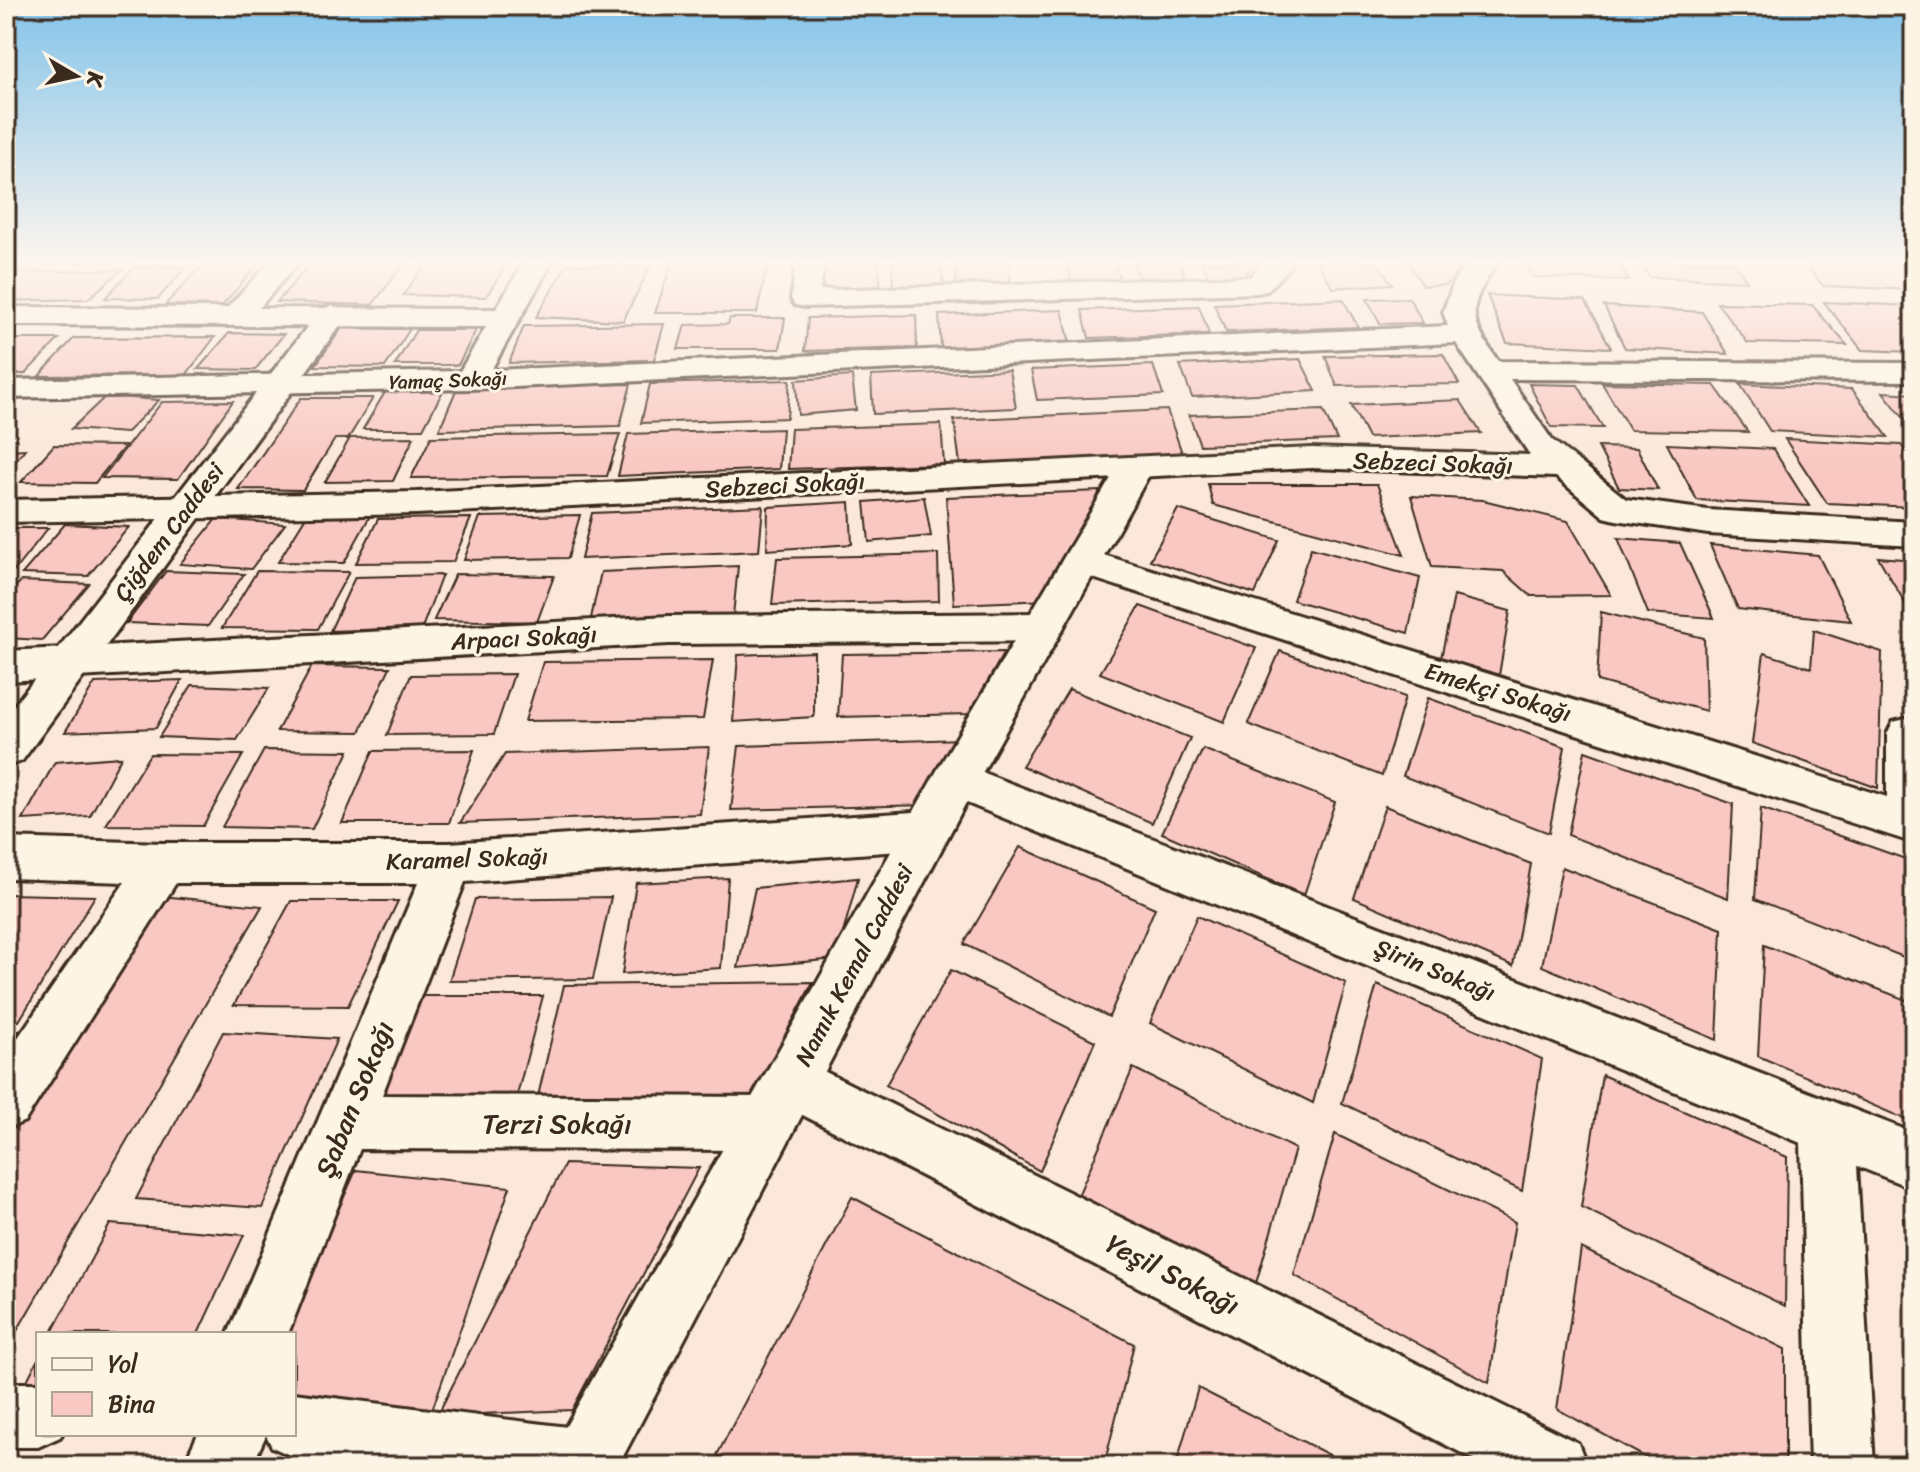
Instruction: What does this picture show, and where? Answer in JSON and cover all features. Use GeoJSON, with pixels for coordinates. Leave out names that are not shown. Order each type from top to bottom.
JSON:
{"type":"FeatureCollection","features":[{"type":"Feature","properties":{"kind":"main road","name":"Çiğdem Caddesi"},"geometry":{"type":"LineString","coordinates":[[6,749],[320,331]]}},
{"type":"Feature","properties":{"kind":"main road","name":"Namık Kemal Caddesi"},"geometry":{"type":"LineString","coordinates":[[583,1463],[955,780],[1135,468]]}},
{"type":"Feature","properties":{"kind":"street"},"geometry":{"type":"LineString","coordinates":[[470,380],[497,331]]}},
{"type":"Feature","properties":{"kind":"street"},"geometry":{"type":"LineString","coordinates":[[1464,331],[1540,447],[1616,509],[1708,522],[1914,534]]}},
{"type":"Feature","properties":{"kind":"street","name":"Yamaç Sokağı"},"geometry":{"type":"LineString","coordinates":[[6,389],[470,380],[1465,334]]}},
{"type":"Feature","properties":{"kind":"street"},"geometry":{"type":"LineString","coordinates":[[1491,370],[1914,372]]}},
{"type":"Feature","properties":{"kind":"street","name":"Sebzeci Sokağı"},"geometry":{"type":"LineString","coordinates":[[6,511],[417,503],[1311,458],[1565,467]]}},
{"type":"Feature","properties":{"kind":"street","name":"Emekçi Sokağı"},"geometry":{"type":"LineString","coordinates":[[1081,561],[1912,823]]}},
{"type":"Feature","properties":{"kind":"street","name":"Arpacı Sokağı"},"geometry":{"type":"LineString","coordinates":[[6,666],[669,630],[1043,627]]}},
{"type":"Feature","properties":{"kind":"street"},"geometry":{"type":"LineString","coordinates":[[1912,823],[1908,734],[1914,733]]}},
{"type":"Feature","properties":{"kind":"street","name":"Şirin Sokağı"},"geometry":{"type":"LineString","coordinates":[[955,780],[1914,1161]]}},
{"type":"Feature","properties":{"kind":"street","name":"Karamel Sokağı"},"geometry":{"type":"LineString","coordinates":[[6,858],[163,863],[449,863],[928,830]]}},
{"type":"Feature","properties":{"kind":"street"},"geometry":{"type":"LineString","coordinates":[[6,1102],[163,863]]}},
{"type":"Feature","properties":{"kind":"street","name":"Şaban Sokağı"},"geometry":{"type":"LineString","coordinates":[[259,1332],[449,863]]}},
{"type":"Feature","properties":{"kind":"street","name":"Terzi Sokağı"},"geometry":{"type":"LineString","coordinates":[[345,1122],[780,1102]]}},
{"type":"Feature","properties":{"kind":"street","name":"Yeşil Sokağı"},"geometry":{"type":"LineString","coordinates":[[780,1102],[1555,1466]]}},
{"type":"Feature","properties":{"kind":"street"},"geometry":{"type":"LineString","coordinates":[[1828,1126],[1842,1466]]}},
{"type":"Feature","properties":{"kind":"street"},"geometry":{"type":"LineString","coordinates":[[6,1415],[36,1415]]}},
{"type":"Feature","properties":{"kind":"street"},"geometry":{"type":"LineString","coordinates":[[296,1425],[583,1463]]}},
{"type":"Feature","properties":{"kind":"street"},"geometry":{"type":"LineString","coordinates":[[215,1466],[234,1436]]}},
{"type":"Feature","properties":{"kind":"building"},"geometry":{"type":"Polygon","coordinates":[[[340,331],[409,331],[385,367],[315,366],[340,331]]]}},
{"type":"Feature","properties":{"kind":"building"},"geometry":{"type":"Polygon","coordinates":[[[416,331],[476,331],[458,365],[395,365],[416,331]]]}},
{"type":"Feature","properties":{"kind":"building"},"geometry":{"type":"Polygon","coordinates":[[[522,331],[662,331],[654,360],[509,363],[522,331]]]}},
{"type":"Feature","properties":{"kind":"building"},"geometry":{"type":"Polygon","coordinates":[[[683,331],[783,331],[780,349],[678,349],[683,331]]]}},
{"type":"Feature","properties":{"kind":"building"},"geometry":{"type":"Polygon","coordinates":[[[807,331],[916,331],[917,348],[805,351],[807,331]]]}},
{"type":"Feature","properties":{"kind":"building"},"geometry":{"type":"Polygon","coordinates":[[[940,331],[1067,331],[1070,343],[941,348],[940,331]]]}},
{"type":"Feature","properties":{"kind":"building"},"geometry":{"type":"Polygon","coordinates":[[[1087,331],[1208,331],[1209,334],[1089,338],[1087,331]]]}},
{"type":"Feature","properties":{"kind":"building"},"geometry":{"type":"Polygon","coordinates":[[[1502,331],[1602,331],[1611,348],[1507,343],[1502,331]]]}},
{"type":"Feature","properties":{"kind":"building"},"geometry":{"type":"Polygon","coordinates":[[[1616,331],[1714,331],[1728,354],[1625,348],[1616,331]]]}},
{"type":"Feature","properties":{"kind":"building"},"geometry":{"type":"Polygon","coordinates":[[[1738,331],[1834,331],[1847,345],[1748,343],[1738,331]]]}},
{"type":"Feature","properties":{"kind":"building"},"geometry":{"type":"Polygon","coordinates":[[[1847,331],[1914,331],[1914,352],[1862,350],[1847,331]]]}},
{"type":"Feature","properties":{"kind":"building"},"geometry":{"type":"Polygon","coordinates":[[[229,333],[284,334],[255,370],[198,369],[229,333]]]}},
{"type":"Feature","properties":{"kind":"building"},"geometry":{"type":"Polygon","coordinates":[[[215,337],[186,375],[39,376],[74,338],[215,337]]]}},
{"type":"Feature","properties":{"kind":"building"},"geometry":{"type":"Polygon","coordinates":[[[6,339],[59,339],[25,374],[6,374],[6,339]]]}},
{"type":"Feature","properties":{"kind":"building"},"geometry":{"type":"Polygon","coordinates":[[[1443,354],[1459,384],[1337,386],[1325,356],[1443,354]]]}},
{"type":"Feature","properties":{"kind":"building"},"geometry":{"type":"Polygon","coordinates":[[[1300,359],[1316,391],[1192,397],[1180,365],[1300,359]]]}},
{"type":"Feature","properties":{"kind":"building"},"geometry":{"type":"Polygon","coordinates":[[[1153,365],[1163,395],[1037,400],[1031,370],[1153,365]]]}},
{"type":"Feature","properties":{"kind":"building"},"geometry":{"type":"Polygon","coordinates":[[[1009,370],[1016,408],[873,414],[871,376],[1009,370]]]}},
{"type":"Feature","properties":{"kind":"building"},"geometry":{"type":"Polygon","coordinates":[[[852,376],[856,410],[798,415],[796,380],[852,376]]]}},
{"type":"Feature","properties":{"kind":"building"},"geometry":{"type":"Polygon","coordinates":[[[790,380],[787,418],[641,423],[650,384],[790,380]]]}},
{"type":"Feature","properties":{"kind":"building"},"geometry":{"type":"Polygon","coordinates":[[[1602,383],[1714,385],[1748,432],[1630,430],[1602,383]]]}},
{"type":"Feature","properties":{"kind":"building"},"geometry":{"type":"Polygon","coordinates":[[[631,384],[620,426],[439,430],[457,388],[631,384]]]}},
{"type":"Feature","properties":{"kind":"building"},"geometry":{"type":"Polygon","coordinates":[[[1529,384],[1578,385],[1603,428],[1551,427],[1529,384]]]}},
{"type":"Feature","properties":{"kind":"building"},"geometry":{"type":"Polygon","coordinates":[[[1740,384],[1852,389],[1888,437],[1770,431],[1740,384]]]}},
{"type":"Feature","properties":{"kind":"building"},"geometry":{"type":"Polygon","coordinates":[[[387,389],[444,389],[423,429],[363,429],[387,389]]]}},
{"type":"Feature","properties":{"kind":"building"},"geometry":{"type":"Polygon","coordinates":[[[1883,392],[1914,394],[1914,431],[1883,392]]]}},
{"type":"Feature","properties":{"kind":"building"},"geometry":{"type":"Polygon","coordinates":[[[106,396],[159,400],[126,433],[71,429],[106,396]]]}},
{"type":"Feature","properties":{"kind":"building"},"geometry":{"type":"Polygon","coordinates":[[[301,398],[373,398],[348,439],[335,439],[303,490],[238,489],[301,398]]]}},
{"type":"Feature","properties":{"kind":"building"},"geometry":{"type":"Polygon","coordinates":[[[1460,400],[1481,433],[1368,438],[1351,405],[1460,400]]]}},
{"type":"Feature","properties":{"kind":"building"},"geometry":{"type":"Polygon","coordinates":[[[233,401],[178,479],[102,478],[162,402],[233,401]]]}},
{"type":"Feature","properties":{"kind":"building"},"geometry":{"type":"Polygon","coordinates":[[[1167,410],[1182,453],[960,464],[954,420],[1167,410]]]}},
{"type":"Feature","properties":{"kind":"building"},"geometry":{"type":"Polygon","coordinates":[[[1323,410],[1337,440],[1200,445],[1189,415],[1323,410]]]}},
{"type":"Feature","properties":{"kind":"building"},"geometry":{"type":"Polygon","coordinates":[[[941,424],[944,464],[788,469],[791,429],[941,424]]]}},
{"type":"Feature","properties":{"kind":"building"},"geometry":{"type":"Polygon","coordinates":[[[782,429],[779,469],[618,476],[628,434],[782,429]]]}},
{"type":"Feature","properties":{"kind":"building"},"geometry":{"type":"Polygon","coordinates":[[[620,434],[607,476],[411,478],[431,437],[620,434]]]}},
{"type":"Feature","properties":{"kind":"building"},"geometry":{"type":"Polygon","coordinates":[[[414,437],[393,481],[325,482],[350,438],[414,437]]]}},
{"type":"Feature","properties":{"kind":"building"},"geometry":{"type":"Polygon","coordinates":[[[1785,439],[1901,445],[1914,462],[1914,507],[1827,503],[1785,439]]]}},
{"type":"Feature","properties":{"kind":"building"},"geometry":{"type":"Polygon","coordinates":[[[1667,444],[1773,449],[1809,506],[1697,500],[1667,444]]]}},
{"type":"Feature","properties":{"kind":"building"},"geometry":{"type":"Polygon","coordinates":[[[54,445],[125,446],[95,483],[21,482],[54,445]]]}},
{"type":"Feature","properties":{"kind":"building"},"geometry":{"type":"Polygon","coordinates":[[[1598,447],[1637,448],[1658,490],[1619,488],[1598,447]]]}},
{"type":"Feature","properties":{"kind":"building"},"geometry":{"type":"Polygon","coordinates":[[[25,449],[6,473],[6,450],[25,449]]]}},
{"type":"Feature","properties":{"kind":"building"},"geometry":{"type":"Polygon","coordinates":[[[1208,484],[1377,484],[1404,555],[1213,505],[1208,484]]]}},
{"type":"Feature","properties":{"kind":"building"},"geometry":{"type":"Polygon","coordinates":[[[1100,491],[1051,600],[954,604],[946,497],[1100,491]]]}},
{"type":"Feature","properties":{"kind":"building"},"geometry":{"type":"Polygon","coordinates":[[[1411,496],[1483,500],[1568,521],[1611,595],[1531,596],[1503,571],[1432,567],[1411,496]]]}},
{"type":"Feature","properties":{"kind":"building"},"geometry":{"type":"Polygon","coordinates":[[[924,497],[931,536],[869,542],[865,502],[924,497]]]}},
{"type":"Feature","properties":{"kind":"building"},"geometry":{"type":"Polygon","coordinates":[[[850,502],[852,544],[767,550],[768,507],[850,502]]]}},
{"type":"Feature","properties":{"kind":"building"},"geometry":{"type":"Polygon","coordinates":[[[763,506],[759,551],[581,559],[592,513],[763,506]]]}},
{"type":"Feature","properties":{"kind":"building"},"geometry":{"type":"Polygon","coordinates":[[[1178,509],[1279,540],[1255,594],[1150,560],[1178,509]]]}},
{"type":"Feature","properties":{"kind":"building"},"geometry":{"type":"Polygon","coordinates":[[[307,515],[370,516],[344,563],[278,562],[307,515]]]}},
{"type":"Feature","properties":{"kind":"building"},"geometry":{"type":"Polygon","coordinates":[[[580,515],[568,558],[464,560],[480,517],[580,515]]]}},
{"type":"Feature","properties":{"kind":"building"},"geometry":{"type":"Polygon","coordinates":[[[471,518],[453,562],[356,563],[378,519],[471,518]]]}},
{"type":"Feature","properties":{"kind":"building"},"geometry":{"type":"Polygon","coordinates":[[[216,519],[285,524],[251,569],[180,564],[216,519]]]}},
{"type":"Feature","properties":{"kind":"building"},"geometry":{"type":"Polygon","coordinates":[[[65,524],[129,527],[88,576],[22,574],[65,524]]]}},
{"type":"Feature","properties":{"kind":"building"},"geometry":{"type":"Polygon","coordinates":[[[6,528],[48,528],[14,571],[6,571],[6,528]]]}},
{"type":"Feature","properties":{"kind":"building"},"geometry":{"type":"Polygon","coordinates":[[[1618,538],[1680,543],[1714,618],[1648,613],[1618,538]]]}},
{"type":"Feature","properties":{"kind":"building"},"geometry":{"type":"Polygon","coordinates":[[[1710,545],[1818,555],[1851,621],[1738,609],[1710,545]]]}},
{"type":"Feature","properties":{"kind":"building"},"geometry":{"type":"Polygon","coordinates":[[[1311,548],[1420,578],[1408,633],[1293,600],[1311,548]]]}},
{"type":"Feature","properties":{"kind":"building"},"geometry":{"type":"Polygon","coordinates":[[[938,554],[939,601],[772,605],[777,558],[938,554]]]}},
{"type":"Feature","properties":{"kind":"building"},"geometry":{"type":"Polygon","coordinates":[[[1878,557],[1914,560],[1914,618],[1878,557]]]}},
{"type":"Feature","properties":{"kind":"building"},"geometry":{"type":"Polygon","coordinates":[[[738,566],[733,616],[590,623],[601,572],[738,566]]]}},
{"type":"Feature","properties":{"kind":"building"},"geometry":{"type":"Polygon","coordinates":[[[166,571],[244,574],[208,626],[127,623],[166,571]]]}},
{"type":"Feature","properties":{"kind":"building"},"geometry":{"type":"Polygon","coordinates":[[[257,571],[349,572],[318,629],[222,628],[257,571]]]}},
{"type":"Feature","properties":{"kind":"building"},"geometry":{"type":"Polygon","coordinates":[[[455,574],[554,576],[537,622],[434,620],[455,574]]]}},
{"type":"Feature","properties":{"kind":"building"},"geometry":{"type":"Polygon","coordinates":[[[442,575],[422,628],[330,631],[355,577],[442,575]]]}},
{"type":"Feature","properties":{"kind":"building"},"geometry":{"type":"Polygon","coordinates":[[[21,581],[89,584],[42,640],[6,638],[6,597],[21,581]]]}},
{"type":"Feature","properties":{"kind":"building"},"geometry":{"type":"Polygon","coordinates":[[[1454,596],[1510,611],[1499,675],[1441,658],[1454,596]]]}},
{"type":"Feature","properties":{"kind":"building"},"geometry":{"type":"Polygon","coordinates":[[[1140,606],[1256,648],[1224,722],[1100,673],[1140,606]]]}},
{"type":"Feature","properties":{"kind":"building"},"geometry":{"type":"Polygon","coordinates":[[[1601,612],[1704,638],[1706,711],[1597,681],[1601,612]]]}},
{"type":"Feature","properties":{"kind":"building"},"geometry":{"type":"Polygon","coordinates":[[[1814,630],[1882,652],[1878,788],[1752,743],[1764,653],[1811,668],[1814,630]]]}},
{"type":"Feature","properties":{"kind":"building"},"geometry":{"type":"Polygon","coordinates":[[[1280,651],[1405,697],[1382,776],[1248,724],[1280,651]]]}},
{"type":"Feature","properties":{"kind":"building"},"geometry":{"type":"Polygon","coordinates":[[[814,652],[814,717],[733,722],[738,655],[814,652]]]}},
{"type":"Feature","properties":{"kind":"building"},"geometry":{"type":"Polygon","coordinates":[[[1004,652],[970,714],[838,717],[842,654],[1004,652]]]}},
{"type":"Feature","properties":{"kind":"building"},"geometry":{"type":"Polygon","coordinates":[[[713,660],[703,719],[525,721],[543,662],[713,660]]]}},
{"type":"Feature","properties":{"kind":"building"},"geometry":{"type":"Polygon","coordinates":[[[312,666],[390,667],[360,732],[277,731],[312,666]]]}},
{"type":"Feature","properties":{"kind":"building"},"geometry":{"type":"Polygon","coordinates":[[[514,674],[494,734],[387,735],[411,675],[514,674]]]}},
{"type":"Feature","properties":{"kind":"building"},"geometry":{"type":"Polygon","coordinates":[[[182,680],[156,728],[65,732],[95,683],[182,680]]]}},
{"type":"Feature","properties":{"kind":"building"},"geometry":{"type":"Polygon","coordinates":[[[192,685],[269,688],[237,740],[159,737],[192,685]]]}},
{"type":"Feature","properties":{"kind":"building"},"geometry":{"type":"Polygon","coordinates":[[[1069,689],[1190,738],[1152,823],[1022,766],[1069,689]]]}},
{"type":"Feature","properties":{"kind":"building"},"geometry":{"type":"Polygon","coordinates":[[[1428,698],[1565,747],[1549,833],[1403,776],[1428,698]]]}},
{"type":"Feature","properties":{"kind":"building"},"geometry":{"type":"Polygon","coordinates":[[[962,739],[927,805],[731,810],[739,746],[962,739]]]}},
{"type":"Feature","properties":{"kind":"building"},"geometry":{"type":"Polygon","coordinates":[[[709,747],[700,814],[460,823],[505,754],[709,747]]]}},
{"type":"Feature","properties":{"kind":"building"},"geometry":{"type":"Polygon","coordinates":[[[1203,749],[1335,802],[1304,895],[1162,833],[1203,749]]]}},
{"type":"Feature","properties":{"kind":"building"},"geometry":{"type":"Polygon","coordinates":[[[264,750],[349,751],[312,829],[222,827],[264,750]]]}},
{"type":"Feature","properties":{"kind":"building"},"geometry":{"type":"Polygon","coordinates":[[[474,750],[449,823],[342,823],[373,751],[474,750]]]}},
{"type":"Feature","properties":{"kind":"building"},"geometry":{"type":"Polygon","coordinates":[[[1585,751],[1733,804],[1728,898],[1568,835],[1585,751]]]}},
{"type":"Feature","properties":{"kind":"building"},"geometry":{"type":"Polygon","coordinates":[[[150,754],[243,755],[203,826],[106,825],[150,754]]]}},
{"type":"Feature","properties":{"kind":"building"},"geometry":{"type":"Polygon","coordinates":[[[121,757],[90,816],[23,820],[55,762],[121,757]]]}},
{"type":"Feature","properties":{"kind":"building"},"geometry":{"type":"Polygon","coordinates":[[[1385,806],[1531,864],[1513,966],[1354,898],[1385,806]]]}},
{"type":"Feature","properties":{"kind":"building"},"geometry":{"type":"Polygon","coordinates":[[[1761,808],[1914,862],[1914,961],[1755,899],[1761,808]]]}},
{"type":"Feature","properties":{"kind":"building"},"geometry":{"type":"Polygon","coordinates":[[[1020,847],[1155,908],[1109,1017],[964,944],[1020,847]]]}},
{"type":"Feature","properties":{"kind":"building"},"geometry":{"type":"Polygon","coordinates":[[[1562,867],[1722,929],[1717,1040],[1542,966],[1562,867]]]}},
{"type":"Feature","properties":{"kind":"building"},"geometry":{"type":"Polygon","coordinates":[[[728,878],[721,968],[622,974],[636,883],[728,878]]]}},
{"type":"Feature","properties":{"kind":"building"},"geometry":{"type":"Polygon","coordinates":[[[858,878],[836,959],[738,968],[755,888],[858,878]]]}},
{"type":"Feature","properties":{"kind":"building"},"geometry":{"type":"Polygon","coordinates":[[[6,894],[95,896],[19,1021],[6,1021],[6,894]]]}},
{"type":"Feature","properties":{"kind":"building"},"geometry":{"type":"Polygon","coordinates":[[[161,896],[262,906],[6,1350],[6,1136],[161,896]]]}},
{"type":"Feature","properties":{"kind":"building"},"geometry":{"type":"Polygon","coordinates":[[[611,897],[593,979],[449,981],[475,899],[611,897]]]}},
{"type":"Feature","properties":{"kind":"building"},"geometry":{"type":"Polygon","coordinates":[[[291,901],[398,901],[348,1006],[234,1005],[291,901]]]}},
{"type":"Feature","properties":{"kind":"building"},"geometry":{"type":"Polygon","coordinates":[[[1197,916],[1346,983],[1313,1103],[1150,1023],[1197,916]]]}},
{"type":"Feature","properties":{"kind":"building"},"geometry":{"type":"Polygon","coordinates":[[[1764,945],[1914,1003],[1914,1123],[1758,1056],[1764,945]]]}},
{"type":"Feature","properties":{"kind":"building"},"geometry":{"type":"Polygon","coordinates":[[[951,970],[1095,1041],[1040,1171],[886,1085],[951,970]]]}},
{"type":"Feature","properties":{"kind":"building"},"geometry":{"type":"Polygon","coordinates":[[[813,982],[748,1106],[535,1109],[564,985],[813,982]]]}},
{"type":"Feature","properties":{"kind":"building"},"geometry":{"type":"Polygon","coordinates":[[[1377,985],[1542,1059],[1522,1191],[1342,1103],[1377,985]]]}},
{"type":"Feature","properties":{"kind":"building"},"geometry":{"type":"Polygon","coordinates":[[[412,996],[543,996],[516,1099],[377,1100],[412,996]]]}},
{"type":"Feature","properties":{"kind":"building"},"geometry":{"type":"Polygon","coordinates":[[[6,1031],[22,1031],[6,1055],[6,1031]]]}},
{"type":"Feature","properties":{"kind":"building"},"geometry":{"type":"Polygon","coordinates":[[[223,1032],[337,1039],[262,1208],[136,1199],[223,1032]]]}},
{"type":"Feature","properties":{"kind":"building"},"geometry":{"type":"Polygon","coordinates":[[[1133,1068],[1295,1149],[1252,1297],[1077,1198],[1133,1068]]]}},
{"type":"Feature","properties":{"kind":"building"},"geometry":{"type":"Polygon","coordinates":[[[1602,1075],[1787,1157],[1785,1306],[1581,1207],[1602,1075]]]}},
{"type":"Feature","properties":{"kind":"building"},"geometry":{"type":"Polygon","coordinates":[[[1335,1134],[1515,1222],[1489,1383],[1294,1275],[1335,1134]]]}},
{"type":"Feature","properties":{"kind":"building"},"geometry":{"type":"Polygon","coordinates":[[[565,1164],[699,1168],[572,1410],[437,1416],[565,1164]]]}},
{"type":"Feature","properties":{"kind":"building"},"geometry":{"type":"Polygon","coordinates":[[[356,1170],[510,1187],[424,1433],[296,1417],[296,1332],[284,1332],[356,1170]]]}},
{"type":"Feature","properties":{"kind":"building"},"geometry":{"type":"Polygon","coordinates":[[[852,1197],[1134,1344],[1104,1466],[737,1466],[717,1455],[852,1197]]]}},
{"type":"Feature","properties":{"kind":"building"},"geometry":{"type":"Polygon","coordinates":[[[1903,1218],[1914,1222],[1914,1325],[1903,1218]]]}},
{"type":"Feature","properties":{"kind":"building"},"geometry":{"type":"Polygon","coordinates":[[[110,1224],[244,1235],[199,1332],[52,1332],[110,1224]]]}},
{"type":"Feature","properties":{"kind":"building"},"geometry":{"type":"Polygon","coordinates":[[[1581,1248],[1785,1349],[1785,1466],[1661,1466],[1557,1409],[1581,1248]]]}},
{"type":"Feature","properties":{"kind":"building"},"geometry":{"type":"Polygon","coordinates":[[[36,1363],[36,1393],[21,1392],[36,1363]]]}},
{"type":"Feature","properties":{"kind":"building"},"geometry":{"type":"Polygon","coordinates":[[[1198,1388],[1351,1466],[1176,1466],[1198,1388]]]}}]}
